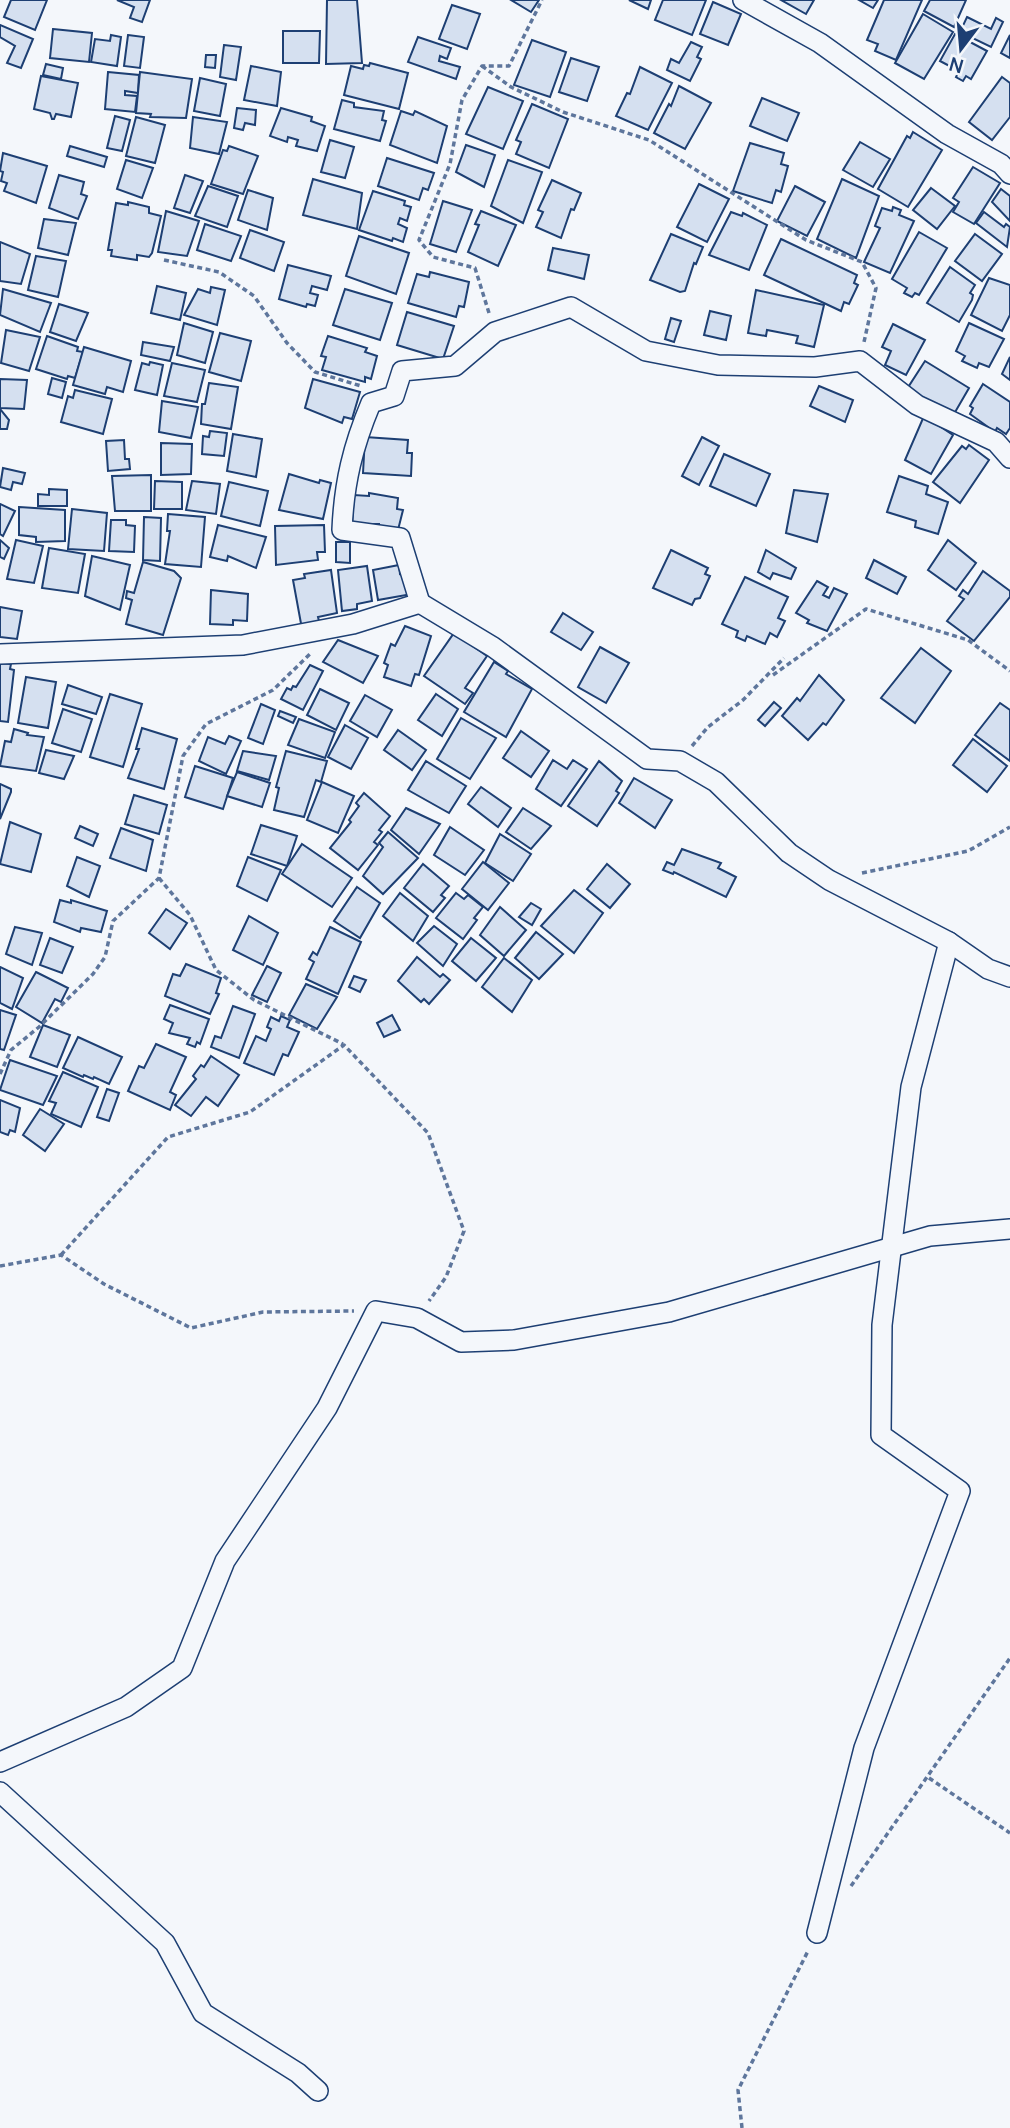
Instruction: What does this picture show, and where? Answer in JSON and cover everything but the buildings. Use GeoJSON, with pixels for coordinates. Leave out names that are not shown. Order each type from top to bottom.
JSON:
{"type":"FeatureCollection","features":[{"type":"Feature","properties":{"kind":"street"},"geometry":{"type":"LineString","coordinates":[[743,0],[820,43],[947,134],[1002,164],[1010,174]]}},
{"type":"Feature","properties":{"kind":"street"},"geometry":{"type":"LineString","coordinates":[[1010,458],[996,442],[917,405],[860,361],[815,367],[718,365],[646,351],[571,307],[495,332],[455,366],[402,371],[394,396],[371,402],[357,436],[344,487],[342,530],[400,538],[420,603],[493,647],[647,759],[680,761],[716,782],[789,853],[830,880],[949,942],[988,969],[1010,977]]}},
{"type":"Feature","properties":{"kind":"street"},"geometry":{"type":"LineString","coordinates":[[0,654],[243,645],[353,624],[420,603]]}},
{"type":"Feature","properties":{"kind":"street"},"geometry":{"type":"LineString","coordinates":[[817,1933],[864,1748],[960,1491],[881,1435],[882,1325],[911,1087],[949,942]]}},
{"type":"Feature","properties":{"kind":"street"},"geometry":{"type":"LineString","coordinates":[[0,1762],[126,1707],[182,1668],[225,1561],[327,1408],[376,1311],[417,1318],[461,1342],[514,1340],[669,1312],[930,1236],[1010,1229]]}},
{"type":"Feature","properties":{"kind":"street"},"geometry":{"type":"LineString","coordinates":[[0,1792],[165,1943],[203,2013],[298,2073],[318,2091]]}},
{"type":"Feature","properties":{"kind":"path"},"geometry":{"type":"LineString","coordinates":[[482,66],[509,66],[542,0]]}},
{"type":"Feature","properties":{"kind":"path"},"geometry":{"type":"LineString","coordinates":[[482,66],[462,100],[450,164],[419,240],[433,257],[475,268],[495,332]]}},
{"type":"Feature","properties":{"kind":"path"},"geometry":{"type":"LineString","coordinates":[[482,66],[511,87],[563,111],[649,140],[806,240],[862,262],[876,288],[860,361]]}},
{"type":"Feature","properties":{"kind":"path"},"geometry":{"type":"LineString","coordinates":[[164,260],[219,272],[254,296],[287,343],[315,372],[394,396]]}},
{"type":"Feature","properties":{"kind":"path"},"geometry":{"type":"LineString","coordinates":[[773,675],[866,609],[968,640],[1010,671]]}},
{"type":"Feature","properties":{"kind":"path"},"geometry":{"type":"LineString","coordinates":[[0,1074],[11,1050],[39,1027],[93,974],[106,957],[113,921],[159,878],[183,756],[206,724],[273,690],[318,648]]}},
{"type":"Feature","properties":{"kind":"path"},"geometry":{"type":"LineString","coordinates":[[680,761],[708,727],[743,700],[784,658]]}},
{"type":"Feature","properties":{"kind":"path"},"geometry":{"type":"LineString","coordinates":[[830,880],[968,851],[1010,827]]}},
{"type":"Feature","properties":{"kind":"path"},"geometry":{"type":"LineString","coordinates":[[159,878],[190,915],[216,970],[254,1000],[344,1045],[428,1133],[464,1231],[446,1277],[417,1318]]}},
{"type":"Feature","properties":{"kind":"path"},"geometry":{"type":"LineString","coordinates":[[0,1266],[61,1255],[168,1137],[250,1112],[344,1045]]}},
{"type":"Feature","properties":{"kind":"path"},"geometry":{"type":"LineString","coordinates":[[61,1255],[104,1283],[191,1328],[263,1312],[376,1311]]}},
{"type":"Feature","properties":{"kind":"path"},"geometry":{"type":"LineString","coordinates":[[849,1889],[929,1778],[1010,1658]]}},
{"type":"Feature","properties":{"kind":"path"},"geometry":{"type":"LineString","coordinates":[[929,1778],[1010,1833]]}},
{"type":"Feature","properties":{"kind":"path"},"geometry":{"type":"LineString","coordinates":[[742,2128],[738,2090],[817,1933]]}}]}
